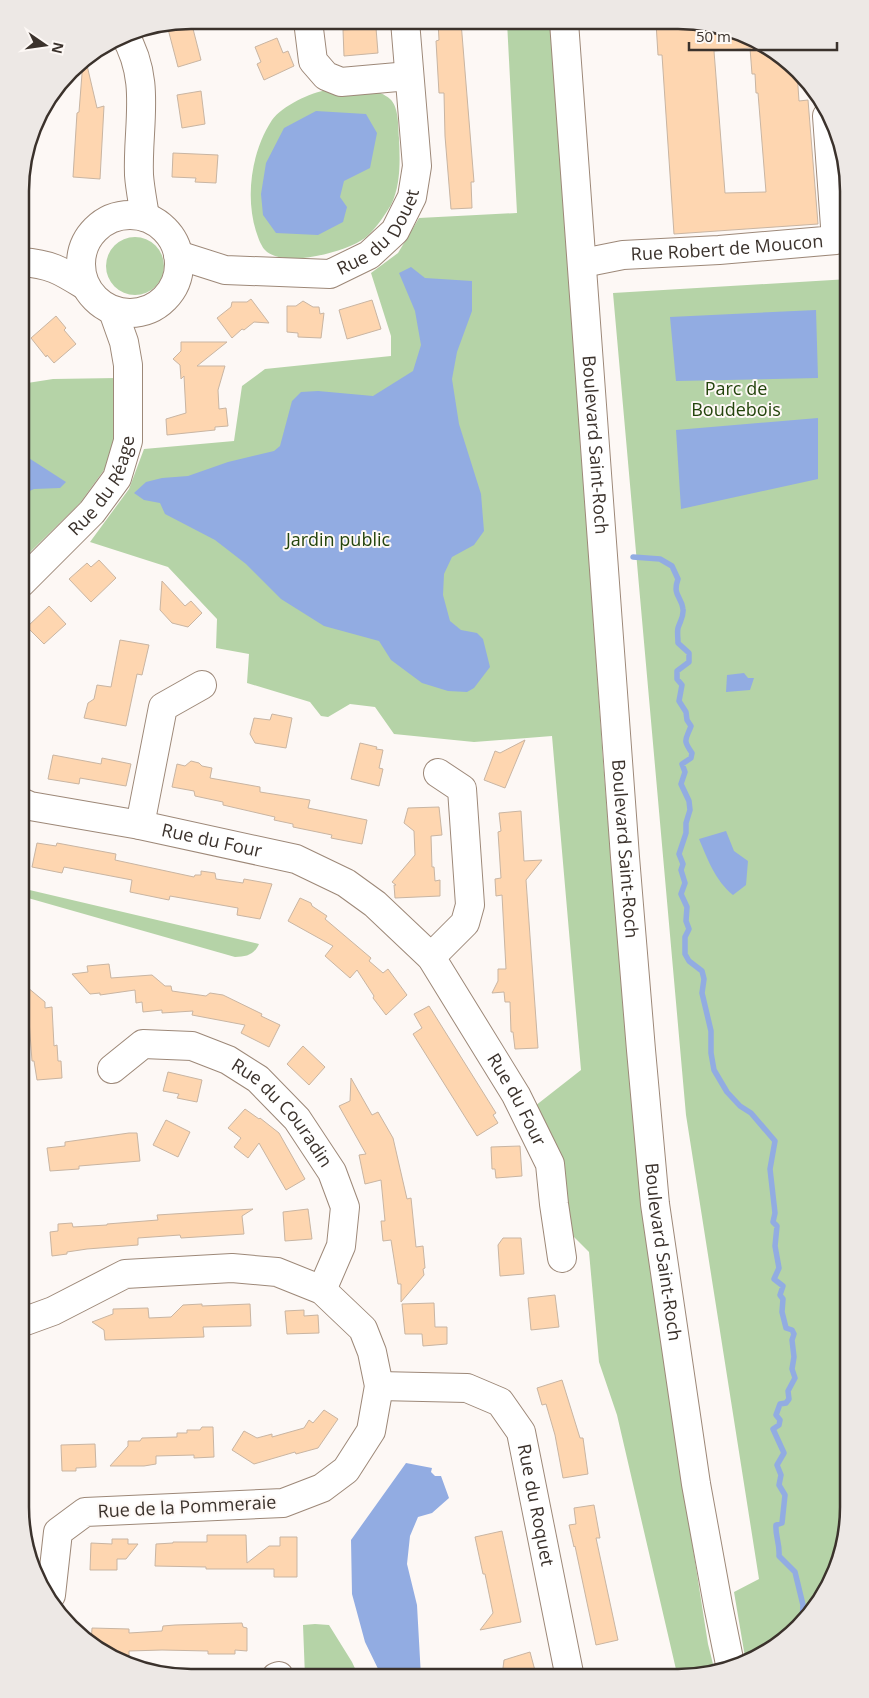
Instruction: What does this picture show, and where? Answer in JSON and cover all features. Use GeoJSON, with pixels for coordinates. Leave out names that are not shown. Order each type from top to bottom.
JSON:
{"type":"FeatureCollection","features":[{"type":"Feature","properties":{"kind":"street"},"geometry":{"type":"LineString","coordinates":[[309,29],[313,61],[326,76],[341,82],[409,76]]}},
{"type":"Feature","properties":{"kind":"street","name":"Rue du Douet"},"geometry":{"type":"LineString","coordinates":[[225,270],[330,274],[369,255],[396,231],[412,197],[417,166],[406,29]]}},
{"type":"Feature","properties":{"kind":"street","name":"Boulevard Saint-Roch"},"geometry":{"type":"LineString","coordinates":[[565,29],[625,857],[655,1204],[696,1484],[729,1661]]}},
{"type":"Feature","properties":{"kind":"street"},"geometry":{"type":"LineString","coordinates":[[128,41],[140,77],[142,100],[139,175],[145,217]]}},
{"type":"Feature","properties":{"kind":"street","name":"Rue Robert de Moucon"},"geometry":{"type":"LineString","coordinates":[[583,263],[622,255],[719,250],[836,240],[835,151]]}},
{"type":"Feature","properties":{"kind":"street"},"geometry":{"type":"LineString","coordinates":[[118,216],[139,175]]}},
{"type":"Feature","properties":{"kind":"street"},"geometry":{"type":"LineString","coordinates":[[32,263],[61,271],[84,285],[101,305],[113,311],[127,314],[142,312],[155,307],[166,298],[174,286],[179,271],[178,255],[174,243],[167,232],[157,223],[145,217],[132,215],[118,216],[104,222],[92,232],[84,245],[80,258],[84,285]]}},
{"type":"Feature","properties":{"kind":"street"},"geometry":{"type":"LineString","coordinates":[[32,263],[62,258],[84,245]]}},
{"type":"Feature","properties":{"kind":"street"},"geometry":{"type":"LineString","coordinates":[[178,255],[225,270]]}},
{"type":"Feature","properties":{"kind":"street"},"geometry":{"type":"LineString","coordinates":[[174,286],[225,270]]}},
{"type":"Feature","properties":{"kind":"street"},"geometry":{"type":"LineString","coordinates":[[113,311],[124,342],[128,365]]}},
{"type":"Feature","properties":{"kind":"street"},"geometry":{"type":"LineString","coordinates":[[128,365],[142,312]]}},
{"type":"Feature","properties":{"kind":"street","name":"Rue du Réage"},"geometry":{"type":"LineString","coordinates":[[29,574],[92,512],[117,478],[128,441],[128,365]]}},
{"type":"Feature","properties":{"kind":"street","name":"Rue du Four"},"geometry":{"type":"LineString","coordinates":[[140,825],[163,707],[202,684]]}},
{"type":"Feature","properties":{"kind":"street"},"geometry":{"type":"LineString","coordinates":[[431,957],[465,923],[470,905],[462,789],[438,773]]}},
{"type":"Feature","properties":{"kind":"street","name":"Rue du Four"},"geometry":{"type":"LineString","coordinates":[[29,806],[140,825],[296,859],[346,883],[375,904],[431,957],[516,1095],[550,1164],[562,1258]]}},
{"type":"Feature","properties":{"kind":"street","name":"Rue du Couradin"},"geometry":{"type":"LineString","coordinates":[[112,1069],[143,1044],[192,1046],[228,1060],[258,1079],[297,1119],[332,1172],[345,1207],[341,1246],[322,1290]]}},
{"type":"Feature","properties":{"kind":"street"},"geometry":{"type":"LineString","coordinates":[[29,1320],[53,1311],[125,1274],[232,1268],[277,1272],[322,1290],[363,1329],[372,1352],[379,1386]]}},
{"type":"Feature","properties":{"kind":"street","name":"Rue de la Pommeraie"},"geometry":{"type":"LineString","coordinates":[[52,1590],[58,1532],[85,1512],[283,1503],[322,1488],[346,1470],[371,1431],[379,1386]]}},
{"type":"Feature","properties":{"kind":"street","name":"Rue du Roquet"},"geometry":{"type":"LineString","coordinates":[[379,1386],[467,1388],[500,1402],[521,1432],[568,1669]]}},
{"type":"Feature","properties":{"kind":"green space","name":"Jardin public"},"geometry":{"type":"Polygon","coordinates":[[[507,29],[552,29],[603,760],[642,1203],[675,1434],[708,1644],[713,1665],[689,1669],[676,1669],[617,1415],[599,1362],[589,1252],[567,1230],[535,1106],[581,1070],[552,736],[474,742],[394,734],[375,707],[350,704],[328,717],[321,716],[310,702],[247,683],[249,654],[216,648],[217,619],[168,567],[90,542],[129,489],[144,449],[234,441],[242,386],[265,369],[391,356],[391,336],[371,273],[398,253],[419,218],[517,213],[507,29]]]}},
{"type":"Feature","properties":{"kind":"green space"},"geometry":{"type":"Polygon","coordinates":[[[328,90],[354,94],[380,93],[393,102],[397,117],[400,155],[397,189],[391,205],[376,227],[365,238],[356,243],[330,253],[315,256],[286,258],[274,256],[265,250],[260,242],[251,208],[252,177],[259,147],[272,120],[283,110],[305,97],[328,90]]]}},
{"type":"Feature","properties":{"kind":"green space"},"geometry":{"type":"Polygon","coordinates":[[[129,237],[141,237],[156,245],[164,260],[164,272],[156,287],[141,295],[129,295],[114,287],[106,272],[106,260],[114,245],[129,237]]]}},
{"type":"Feature","properties":{"kind":"green space","name":"Parc de Boudebois"},"geometry":{"type":"Polygon","coordinates":[[[840,280],[840,1518],[832,1559],[819,1588],[807,1606],[777,1636],[745,1655],[734,1592],[759,1579],[686,1115],[613,293],[840,280]]]}},
{"type":"Feature","properties":{"kind":"green space"},"geometry":{"type":"Polygon","coordinates":[[[117,378],[121,418],[112,459],[80,503],[29,553],[29,383],[53,379],[117,378]]]}},
{"type":"Feature","properties":{"kind":"green space"},"geometry":{"type":"Polygon","coordinates":[[[29,890],[259,944],[255,951],[249,955],[235,957],[29,898],[29,890]]]}},
{"type":"Feature","properties":{"kind":"green space"},"geometry":{"type":"Polygon","coordinates":[[[303,1625],[329,1625],[355,1669],[305,1669],[303,1625]]]}},
{"type":"Feature","properties":{"kind":"water"},"geometry":{"type":"Polygon","coordinates":[[[316,111],[366,114],[377,133],[370,168],[344,181],[340,197],[347,207],[343,222],[318,235],[276,233],[263,215],[261,194],[266,163],[284,128],[316,111]]]}},
{"type":"Feature","properties":{"kind":"water"},"geometry":{"type":"Polygon","coordinates":[[[411,267],[425,278],[472,281],[472,311],[457,352],[452,379],[459,424],[481,494],[484,531],[474,545],[452,557],[444,574],[443,595],[450,621],[461,630],[477,633],[483,639],[490,667],[474,688],[467,692],[448,691],[422,683],[391,660],[379,641],[324,626],[281,599],[246,564],[215,540],[165,514],[160,503],[144,500],[134,493],[146,482],[162,478],[188,476],[228,462],[274,451],[280,446],[292,401],[301,392],[318,391],[373,396],[413,371],[421,345],[415,311],[399,273],[411,267]]]}},
{"type":"Feature","properties":{"kind":"water"},"geometry":{"type":"Polygon","coordinates":[[[816,310],[818,378],[676,381],[670,317],[816,310]]]}},
{"type":"Feature","properties":{"kind":"water"},"geometry":{"type":"Polygon","coordinates":[[[818,418],[818,479],[681,509],[676,430],[818,418]]]}},
{"type":"Feature","properties":{"kind":"water"},"geometry":{"type":"Polygon","coordinates":[[[29,458],[66,482],[60,488],[34,489],[29,491],[29,458]]]}},
{"type":"Feature","properties":{"kind":"water"},"geometry":{"type":"Polygon","coordinates":[[[744,673],[748,678],[754,678],[750,690],[726,692],[727,675],[744,673]]]}},
{"type":"Feature","properties":{"kind":"water"},"geometry":{"type":"Polygon","coordinates":[[[726,831],[734,851],[748,861],[746,885],[733,895],[721,883],[699,839],[726,831]]]}},
{"type":"Feature","properties":{"kind":"water"},"geometry":{"type":"Polygon","coordinates":[[[406,1463],[432,1468],[431,1472],[435,1476],[441,1476],[449,1498],[432,1513],[418,1517],[410,1536],[407,1564],[417,1605],[421,1669],[378,1669],[365,1642],[352,1594],[351,1540],[406,1463]]]}},
{"type":"Feature","properties":{"kind":"building"},"geometry":{"type":"Polygon","coordinates":[[[193,29],[201,60],[178,67],[168,30],[193,29]]]}},
{"type":"Feature","properties":{"kind":"building"},"geometry":{"type":"Polygon","coordinates":[[[376,29],[378,53],[344,56],[343,30],[376,29]]]}},
{"type":"Feature","properties":{"kind":"building"},"geometry":{"type":"Polygon","coordinates":[[[438,29],[462,29],[474,182],[471,182],[472,208],[451,209],[445,136],[444,93],[439,93],[436,41],[439,40],[438,29]]]}},
{"type":"Feature","properties":{"kind":"building"},"geometry":{"type":"Polygon","coordinates":[[[656,29],[689,29],[710,32],[750,45],[785,69],[798,82],[799,101],[808,100],[818,224],[674,234],[662,55],[658,55],[656,29]],[[750,48],[714,51],[725,193],[766,192],[755,74],[752,74],[750,48]]]}},
{"type":"Feature","properties":{"kind":"building"},"geometry":{"type":"Polygon","coordinates":[[[277,38],[283,53],[288,51],[294,66],[264,80],[257,64],[261,62],[255,47],[277,38]]]}},
{"type":"Feature","properties":{"kind":"building"},"geometry":{"type":"Polygon","coordinates":[[[87,66],[97,108],[104,106],[100,179],[73,177],[77,113],[79,112],[82,71],[87,66]]]}},
{"type":"Feature","properties":{"kind":"building"},"geometry":{"type":"Polygon","coordinates":[[[201,91],[205,124],[182,128],[177,95],[201,91]]]}},
{"type":"Feature","properties":{"kind":"building"},"geometry":{"type":"Polygon","coordinates":[[[173,153],[218,155],[216,183],[195,182],[196,178],[172,177],[173,153]]]}},
{"type":"Feature","properties":{"kind":"building"},"geometry":{"type":"Polygon","coordinates":[[[251,299],[269,323],[254,322],[232,338],[217,318],[231,307],[232,302],[247,302],[251,299]]]}},
{"type":"Feature","properties":{"kind":"building"},"geometry":{"type":"Polygon","coordinates":[[[372,300],[381,329],[347,339],[339,310],[372,300]]]}},
{"type":"Feature","properties":{"kind":"building"},"geometry":{"type":"Polygon","coordinates":[[[303,301],[313,307],[319,307],[320,314],[324,313],[321,338],[298,337],[298,333],[287,332],[287,306],[296,306],[303,301]]]}},
{"type":"Feature","properties":{"kind":"building"},"geometry":{"type":"Polygon","coordinates":[[[56,316],[66,328],[64,330],[76,344],[54,363],[47,355],[46,357],[31,338],[56,316]]]}},
{"type":"Feature","properties":{"kind":"building"},"geometry":{"type":"Polygon","coordinates":[[[181,342],[227,342],[197,366],[225,366],[218,390],[219,409],[226,408],[228,426],[215,427],[215,430],[167,435],[166,419],[186,413],[184,376],[181,379],[180,365],[173,359],[181,351],[181,342]]]}},
{"type":"Feature","properties":{"kind":"building"},"geometry":{"type":"Polygon","coordinates":[[[99,560],[116,578],[91,602],[69,579],[87,563],[91,567],[99,560]]]}},
{"type":"Feature","properties":{"kind":"building"},"geometry":{"type":"Polygon","coordinates":[[[162,581],[185,606],[191,601],[202,613],[188,627],[172,623],[160,610],[162,581]]]}},
{"type":"Feature","properties":{"kind":"building"},"geometry":{"type":"Polygon","coordinates":[[[49,606],[66,624],[44,644],[29,629],[29,625],[49,606]]]}},
{"type":"Feature","properties":{"kind":"building"},"geometry":{"type":"Polygon","coordinates":[[[120,640],[149,645],[142,675],[137,674],[126,726],[84,718],[88,703],[94,699],[97,685],[111,687],[120,640]]]}},
{"type":"Feature","properties":{"kind":"building"},"geometry":{"type":"Polygon","coordinates":[[[272,714],[292,718],[286,748],[255,743],[250,734],[254,718],[270,720],[272,714]]]}},
{"type":"Feature","properties":{"kind":"building"},"geometry":{"type":"Polygon","coordinates":[[[525,740],[505,788],[484,780],[495,751],[500,753],[525,740]]]}},
{"type":"Feature","properties":{"kind":"building"},"geometry":{"type":"Polygon","coordinates":[[[360,743],[383,750],[379,768],[383,769],[379,786],[351,779],[360,743]]]}},
{"type":"Feature","properties":{"kind":"building"},"geometry":{"type":"Polygon","coordinates":[[[53,755],[101,764],[102,758],[131,764],[126,786],[80,778],[79,784],[48,779],[53,755]]]}},
{"type":"Feature","properties":{"kind":"building"},"geometry":{"type":"Polygon","coordinates":[[[191,761],[212,768],[210,778],[260,787],[260,792],[310,800],[308,808],[367,820],[362,844],[331,838],[332,835],[293,827],[293,824],[274,820],[275,817],[223,805],[223,802],[195,796],[194,791],[172,787],[177,764],[185,766],[191,761]]]}},
{"type":"Feature","properties":{"kind":"building"},"geometry":{"type":"Polygon","coordinates":[[[439,807],[442,835],[431,836],[432,867],[434,867],[435,881],[440,880],[440,896],[395,898],[394,885],[396,885],[392,882],[415,855],[414,831],[404,823],[408,808],[439,807]]]}},
{"type":"Feature","properties":{"kind":"building"},"geometry":{"type":"Polygon","coordinates":[[[521,811],[524,861],[542,860],[526,880],[538,1048],[515,1049],[513,1032],[511,1032],[510,1002],[505,1002],[504,992],[492,993],[498,981],[498,969],[506,969],[502,895],[496,896],[495,879],[501,878],[498,832],[501,831],[499,813],[521,811]]]}},
{"type":"Feature","properties":{"kind":"building"},"geometry":{"type":"Polygon","coordinates":[[[37,843],[56,846],[57,843],[116,854],[115,860],[194,877],[195,875],[201,875],[201,871],[215,873],[216,879],[243,883],[244,879],[272,884],[260,919],[237,915],[238,908],[170,896],[169,900],[130,892],[132,880],[64,867],[62,873],[32,867],[37,843]]]}},
{"type":"Feature","properties":{"kind":"building"},"geometry":{"type":"Polygon","coordinates":[[[300,898],[311,903],[312,906],[327,916],[325,919],[371,958],[369,961],[383,973],[388,969],[407,995],[386,1015],[373,998],[374,996],[357,970],[350,978],[325,956],[333,946],[288,921],[300,898]]]}},
{"type":"Feature","properties":{"kind":"building"},"geometry":{"type":"Polygon","coordinates":[[[109,964],[111,978],[152,975],[165,986],[171,986],[172,991],[206,996],[210,993],[223,995],[280,1025],[269,1047],[241,1033],[245,1025],[192,1015],[193,1011],[162,1013],[162,1010],[143,1012],[142,1002],[136,1003],[135,990],[100,995],[100,993],[90,994],[72,974],[88,972],[87,966],[109,964]]]}},
{"type":"Feature","properties":{"kind":"building"},"geometry":{"type":"Polygon","coordinates":[[[29,989],[45,1002],[45,1008],[52,1007],[54,1046],[57,1045],[58,1061],[61,1061],[62,1078],[37,1080],[34,1061],[32,1061],[29,989]]]}},
{"type":"Feature","properties":{"kind":"building"},"geometry":{"type":"Polygon","coordinates":[[[429,1006],[496,1113],[493,1115],[498,1123],[477,1136],[413,1034],[422,1028],[414,1014],[429,1006]]]}},
{"type":"Feature","properties":{"kind":"building"},"geometry":{"type":"Polygon","coordinates":[[[303,1046],[325,1067],[309,1085],[287,1064],[303,1046]]]}},
{"type":"Feature","properties":{"kind":"building"},"geometry":{"type":"Polygon","coordinates":[[[168,1072],[202,1080],[197,1102],[177,1098],[179,1094],[163,1091],[168,1072]]]}},
{"type":"Feature","properties":{"kind":"building"},"geometry":{"type":"Polygon","coordinates":[[[351,1078],[372,1115],[378,1112],[393,1138],[407,1199],[411,1198],[416,1247],[423,1246],[424,1275],[401,1302],[401,1284],[398,1284],[391,1240],[383,1241],[381,1221],[385,1221],[381,1180],[365,1184],[359,1155],[366,1154],[339,1106],[350,1101],[351,1078]]]}},
{"type":"Feature","properties":{"kind":"building"},"geometry":{"type":"Polygon","coordinates":[[[245,1109],[279,1133],[305,1179],[286,1190],[259,1143],[248,1158],[234,1147],[241,1138],[228,1128],[245,1109]]]}},
{"type":"Feature","properties":{"kind":"building"},"geometry":{"type":"Polygon","coordinates":[[[166,1120],[190,1132],[178,1157],[153,1145],[166,1120]]]}},
{"type":"Feature","properties":{"kind":"building"},"geometry":{"type":"Polygon","coordinates":[[[137,1133],[140,1161],[79,1166],[79,1169],[50,1171],[47,1148],[65,1146],[65,1142],[137,1133]]]}},
{"type":"Feature","properties":{"kind":"building"},"geometry":{"type":"Polygon","coordinates":[[[520,1146],[522,1176],[496,1178],[495,1169],[492,1169],[491,1147],[520,1146]]]}},
{"type":"Feature","properties":{"kind":"building"},"geometry":{"type":"Polygon","coordinates":[[[253,1209],[242,1216],[244,1234],[181,1238],[180,1235],[138,1238],[138,1245],[87,1249],[52,1256],[50,1232],[58,1231],[58,1224],[72,1223],[73,1227],[107,1225],[158,1220],[157,1215],[253,1209]]]}},
{"type":"Feature","properties":{"kind":"building"},"geometry":{"type":"Polygon","coordinates":[[[308,1209],[312,1239],[285,1241],[283,1212],[308,1209]]]}},
{"type":"Feature","properties":{"kind":"building"},"geometry":{"type":"Polygon","coordinates":[[[503,1238],[521,1238],[524,1274],[500,1276],[498,1245],[503,1238]]]}},
{"type":"Feature","properties":{"kind":"building"},"geometry":{"type":"Polygon","coordinates":[[[555,1295],[559,1327],[531,1330],[528,1298],[555,1295]]]}},
{"type":"Feature","properties":{"kind":"building"},"geometry":{"type":"Polygon","coordinates":[[[434,1303],[435,1327],[447,1327],[447,1344],[423,1346],[422,1334],[405,1334],[402,1304],[434,1303]]]}},
{"type":"Feature","properties":{"kind":"building"},"geometry":{"type":"Polygon","coordinates":[[[202,1304],[202,1306],[250,1304],[251,1326],[203,1327],[204,1337],[105,1340],[104,1330],[92,1322],[113,1314],[113,1309],[148,1308],[149,1318],[171,1317],[183,1305],[202,1304]]]}},
{"type":"Feature","properties":{"kind":"building"},"geometry":{"type":"Polygon","coordinates":[[[304,1310],[304,1316],[318,1315],[319,1333],[287,1334],[285,1311],[304,1310]]]}},
{"type":"Feature","properties":{"kind":"building"},"geometry":{"type":"Polygon","coordinates":[[[562,1380],[580,1438],[583,1438],[588,1474],[563,1478],[555,1435],[546,1404],[542,1405],[537,1388],[562,1380]]]}},
{"type":"Feature","properties":{"kind":"building"},"geometry":{"type":"Polygon","coordinates":[[[324,1410],[338,1419],[318,1448],[296,1454],[295,1452],[254,1464],[232,1450],[244,1431],[257,1438],[272,1434],[272,1437],[304,1428],[309,1420],[313,1423],[324,1410]]]}},
{"type":"Feature","properties":{"kind":"building"},"geometry":{"type":"Polygon","coordinates":[[[202,1427],[213,1427],[214,1457],[194,1458],[194,1455],[156,1456],[156,1464],[110,1466],[128,1446],[128,1441],[140,1441],[142,1438],[177,1437],[177,1433],[187,1433],[187,1430],[200,1430],[202,1427]]]}},
{"type":"Feature","properties":{"kind":"building"},"geometry":{"type":"Polygon","coordinates":[[[95,1444],[96,1467],[76,1468],[76,1471],[62,1471],[61,1445],[95,1444]]]}},
{"type":"Feature","properties":{"kind":"building"},"geometry":{"type":"Polygon","coordinates":[[[594,1505],[600,1538],[596,1538],[618,1640],[596,1645],[569,1525],[576,1524],[574,1508],[594,1505]]]}},
{"type":"Feature","properties":{"kind":"building"},"geometry":{"type":"Polygon","coordinates":[[[502,1531],[521,1622],[480,1630],[493,1613],[475,1537],[502,1531]]]}},
{"type":"Feature","properties":{"kind":"building"},"geometry":{"type":"Polygon","coordinates":[[[207,1535],[246,1535],[247,1563],[269,1546],[280,1546],[280,1537],[297,1537],[297,1577],[274,1577],[274,1569],[206,1569],[206,1567],[155,1566],[156,1544],[207,1542],[207,1535]]]}},
{"type":"Feature","properties":{"kind":"building"},"geometry":{"type":"Polygon","coordinates":[[[112,1539],[128,1539],[128,1544],[138,1544],[126,1559],[117,1559],[117,1570],[90,1570],[91,1543],[112,1544],[112,1539]]]}},
{"type":"Feature","properties":{"kind":"building"},"geometry":{"type":"Polygon","coordinates":[[[242,1623],[243,1627],[247,1628],[247,1651],[235,1650],[235,1654],[208,1654],[208,1651],[129,1651],[129,1657],[110,1648],[92,1636],[92,1628],[129,1629],[129,1633],[162,1631],[163,1626],[242,1623]]]}},
{"type":"Feature","properties":{"kind":"building"},"geometry":{"type":"Polygon","coordinates":[[[530,1652],[535,1669],[503,1669],[504,1660],[530,1652]]]}},
{"type":"Feature","properties":{"kind":"waterway"},"geometry":{"type":"LineString","coordinates":[[633,557],[660,559],[672,566],[678,579],[676,589],[683,609],[678,630],[678,643],[689,653],[689,662],[677,671],[677,679],[682,685],[679,701],[686,712],[687,720],[691,726],[686,742],[692,753],[691,758],[682,764],[685,772],[681,784],[689,801],[690,810],[686,823],[686,833],[679,854],[683,864],[681,870],[685,883],[681,894],[687,907],[686,921],[689,929],[685,937],[685,954],[689,961],[702,971],[704,979],[702,993],[711,1031],[711,1053],[714,1070],[727,1092],[740,1106],[751,1113],[775,1141],[770,1169],[775,1213],[773,1222],[777,1226],[775,1246],[779,1268],[774,1279],[783,1286],[780,1295],[783,1299],[782,1312],[786,1328],[792,1330],[794,1334],[792,1340],[794,1357],[792,1369],[795,1378],[788,1391],[789,1399],[786,1403],[780,1404],[776,1415],[780,1420],[779,1425],[773,1429],[784,1453],[777,1465],[781,1475],[779,1485],[785,1495],[782,1523],[776,1525],[776,1529],[779,1556],[795,1572],[803,1611]]}}]}
